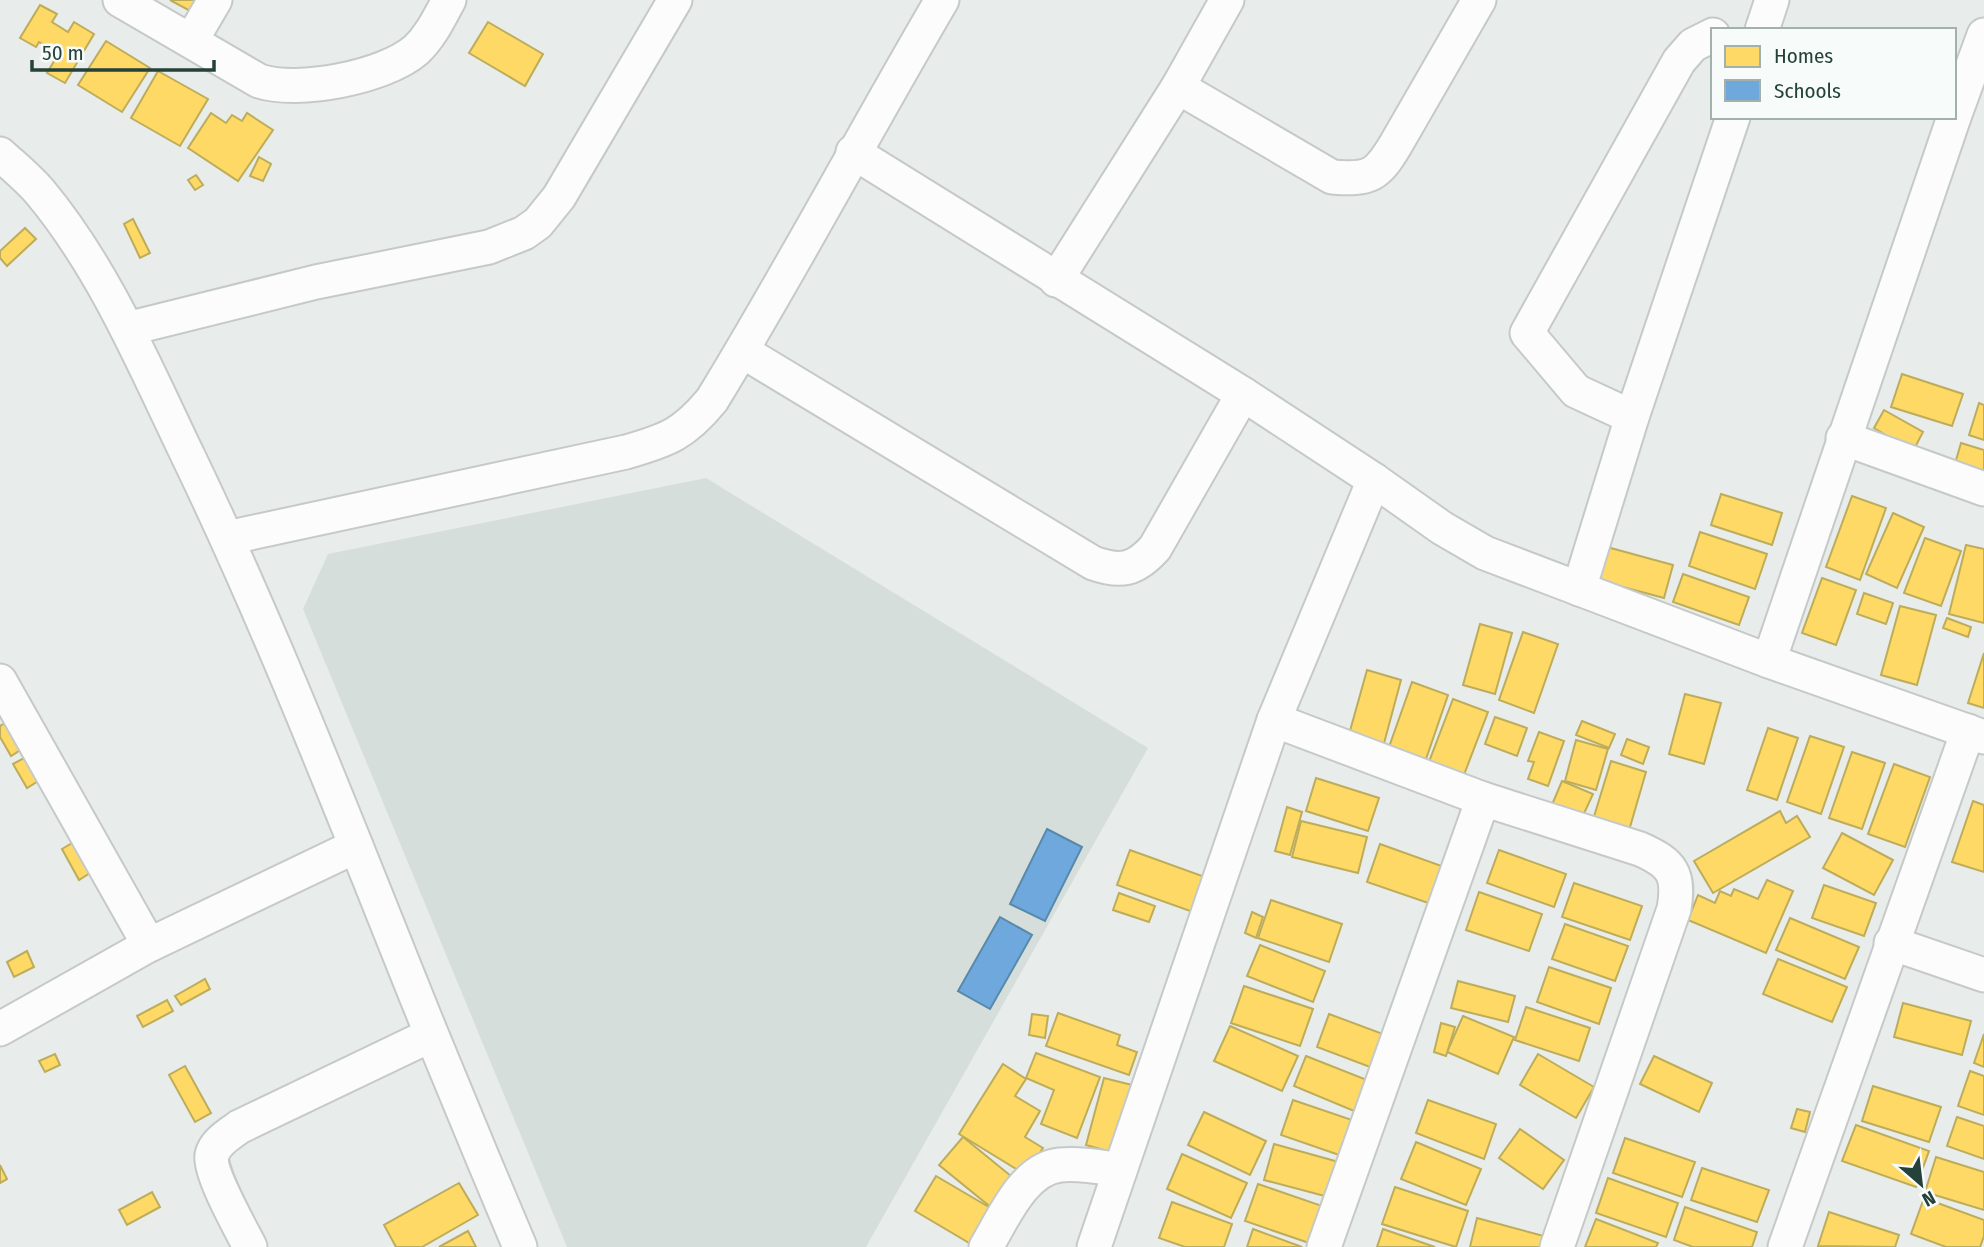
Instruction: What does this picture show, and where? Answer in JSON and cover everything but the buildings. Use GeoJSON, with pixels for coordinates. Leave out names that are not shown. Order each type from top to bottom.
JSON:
{"type":"FeatureCollection","features":[{"type":"Feature","properties":{"kind":"street"},"geometry":{"type":"LineString","coordinates":[[120,0],[259,81],[283,87],[298,87],[360,76],[400,61],[424,42],[449,0]]}},
{"type":"Feature","properties":{"kind":"street"},"geometry":{"type":"LineString","coordinates":[[191,41],[215,0]]}},
{"type":"Feature","properties":{"kind":"street"},"geometry":{"type":"LineString","coordinates":[[127,329],[316,282],[489,247],[524,233],[538,223],[559,197],[675,0]]}},
{"type":"Feature","properties":{"kind":"street"},"geometry":{"type":"LineString","coordinates":[[227,538],[656,443],[675,436],[696,420],[712,400],[942,0]]}},
{"type":"Feature","properties":{"kind":"street"},"geometry":{"type":"LineString","coordinates":[[1056,280],[1178,87],[1227,0]]}},
{"type":"Feature","properties":{"kind":"street"},"geometry":{"type":"LineString","coordinates":[[1178,87],[1332,177],[1352,179],[1371,176],[1386,160],[1479,0]]}},
{"type":"Feature","properties":{"kind":"street"},"geometry":{"type":"LineString","coordinates":[[1763,28],[1772,0]]}},
{"type":"Feature","properties":{"kind":"street"},"geometry":{"type":"LineString","coordinates":[[1956,112],[1984,35]]}},
{"type":"Feature","properties":{"kind":"street"},"geometry":{"type":"LineString","coordinates":[[1632,417],[1576,391],[1527,333],[1679,61],[1693,45],[1711,36]]}},
{"type":"Feature","properties":{"kind":"street"},"geometry":{"type":"LineString","coordinates":[[1579,589],[1632,417],[1732,119]]}},
{"type":"Feature","properties":{"kind":"street"},"geometry":{"type":"LineString","coordinates":[[1769,661],[1953,119]]}},
{"type":"Feature","properties":{"kind":"street"},"geometry":{"type":"LineString","coordinates":[[853,152],[1243,394],[1485,553],[1769,661],[1976,734],[1891,943],[1785,1247]]}},
{"type":"Feature","properties":{"kind":"street"},"geometry":{"type":"LineString","coordinates":[[0,154],[38,190],[68,228],[127,329],[227,538],[520,1247]]}},
{"type":"Feature","properties":{"kind":"street"},"geometry":{"type":"LineString","coordinates":[[742,351],[1093,563],[1110,569],[1128,568],[1143,561],[1155,548],[1243,394]]}},
{"type":"Feature","properties":{"kind":"street"},"geometry":{"type":"LineString","coordinates":[[1843,438],[1984,489]]}},
{"type":"Feature","properties":{"kind":"street"},"geometry":{"type":"LineString","coordinates":[[1094,1247],[1274,720],[1374,480]]}},
{"type":"Feature","properties":{"kind":"street"},"geometry":{"type":"LineString","coordinates":[[0,681],[149,945]]}},
{"type":"Feature","properties":{"kind":"street"},"geometry":{"type":"LineString","coordinates":[[1274,720],[1483,799],[1660,857],[1673,871],[1677,888],[1670,922],[1557,1247]]}},
{"type":"Feature","properties":{"kind":"street"},"geometry":{"type":"LineString","coordinates":[[1324,1247],[1483,799]]}},
{"type":"Feature","properties":{"kind":"street"},"geometry":{"type":"LineString","coordinates":[[0,1029],[149,945],[356,846]]}},
{"type":"Feature","properties":{"kind":"street"},"geometry":{"type":"LineString","coordinates":[[1891,943],[1984,975]]}},
{"type":"Feature","properties":{"kind":"street"},"geometry":{"type":"LineString","coordinates":[[250,1247],[215,1175],[212,1156],[219,1143],[239,1127],[431,1035]]}},
{"type":"Feature","properties":{"kind":"street"},"geometry":{"type":"LineString","coordinates":[[986,1247],[1013,1202],[1040,1173],[1057,1165],[1120,1170]]}},
{"type":"Feature","properties":{"kind":"shaded area"},"geometry":{"type":"Polygon","coordinates":[[[706,478],[1148,748],[866,1247],[567,1247],[303,609],[328,554],[706,478]]]}}]}
